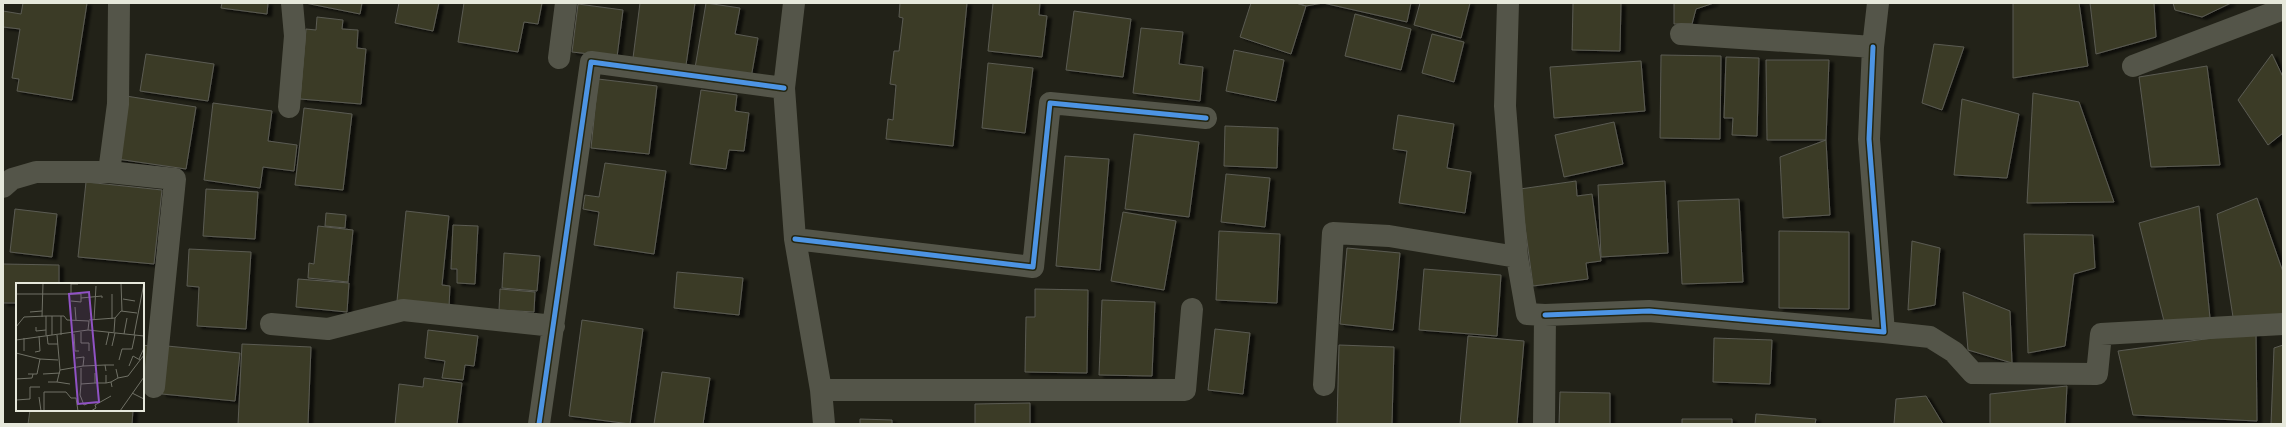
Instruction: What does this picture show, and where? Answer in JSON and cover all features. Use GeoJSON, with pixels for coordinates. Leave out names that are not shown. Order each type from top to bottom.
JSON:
{"type":"FeatureCollection","features":[{"type":"Feature","properties":{"kind":"street"},"geometry":{"type":"LineString","coordinates":[[110,172],[118,104],[119,3]]}},
{"type":"Feature","properties":{"kind":"street"},"geometry":{"type":"LineString","coordinates":[[289,107],[295,36],[292,3]]}},
{"type":"Feature","properties":{"kind":"street"},"geometry":{"type":"LineString","coordinates":[[560,58],[566,3]]}},
{"type":"Feature","properties":{"kind":"street"},"geometry":{"type":"LineString","coordinates":[[794,3],[784,88],[796,240],[821,390],[824,424]]}},
{"type":"Feature","properties":{"kind":"street"},"geometry":{"type":"LineString","coordinates":[[1508,3],[1505,106],[1517,257],[1527,314],[1545,315],[1649,311],[1930,337],[1954,352],[1973,373],[2097,374],[2101,334],[2283,324]]}},
{"type":"Feature","properties":{"kind":"street"},"geometry":{"type":"LineString","coordinates":[[1878,3],[1873,47],[1869,139],[1884,332]]}},
{"type":"Feature","properties":{"kind":"street"},"geometry":{"type":"LineString","coordinates":[[2132,66],[2283,9]]}},
{"type":"Feature","properties":{"kind":"street"},"geometry":{"type":"LineString","coordinates":[[1680,34],[1873,47]]}},
{"type":"Feature","properties":{"kind":"street"},"geometry":{"type":"LineString","coordinates":[[539,424],[591,62],[784,88]]}},
{"type":"Feature","properties":{"kind":"street"},"geometry":{"type":"LineString","coordinates":[[796,240],[1033,267],[1050,103],[1206,118]]}},
{"type":"Feature","properties":{"kind":"street"},"geometry":{"type":"LineString","coordinates":[[3,186],[12,179],[36,172],[110,172],[175,179],[154,387]]}},
{"type":"Feature","properties":{"kind":"street"},"geometry":{"type":"LineString","coordinates":[[1324,385],[1333,233],[1389,236],[1517,257]]}},
{"type":"Feature","properties":{"kind":"street"},"geometry":{"type":"LineString","coordinates":[[821,390],[1184,390],[1192,309]]}},
{"type":"Feature","properties":{"kind":"street"},"geometry":{"type":"LineString","coordinates":[[271,324],[328,329],[403,310],[554,326]]}},
{"type":"Feature","properties":{"kind":"street"},"geometry":{"type":"LineString","coordinates":[[1544,424],[1545,315]]}},
{"type":"Feature","properties":{"kind":"building"},"geometry":{"type":"Polygon","coordinates":[[[23,3],[87,3],[72,100],[17,91],[19,79],[12,78],[20,29],[3,27],[3,11],[21,14],[23,3]]]}},
{"type":"Feature","properties":{"kind":"building"},"geometry":{"type":"Polygon","coordinates":[[[222,3],[268,3],[267,14],[221,8],[222,3]]]}},
{"type":"Feature","properties":{"kind":"building"},"geometry":{"type":"Polygon","coordinates":[[[305,3],[362,3],[360,14],[305,3]]]}},
{"type":"Feature","properties":{"kind":"building"},"geometry":{"type":"Polygon","coordinates":[[[399,3],[439,3],[433,31],[395,23],[399,3]]]}},
{"type":"Feature","properties":{"kind":"building"},"geometry":{"type":"Polygon","coordinates":[[[464,3],[542,3],[538,24],[524,22],[518,52],[458,42],[464,3]]]}},
{"type":"Feature","properties":{"kind":"building"},"geometry":{"type":"Polygon","coordinates":[[[640,3],[695,3],[686,65],[633,58],[640,3]]]}},
{"type":"Feature","properties":{"kind":"building"},"geometry":{"type":"Polygon","coordinates":[[[706,3],[740,8],[735,34],[758,38],[751,78],[695,68],[706,3]]]}},
{"type":"Feature","properties":{"kind":"building"},"geometry":{"type":"Polygon","coordinates":[[[900,3],[967,3],[953,146],[886,139],[888,119],[893,120],[896,85],[890,84],[894,51],[899,51],[903,18],[899,17],[900,3]]]}},
{"type":"Feature","properties":{"kind":"building"},"geometry":{"type":"Polygon","coordinates":[[[993,3],[1040,3],[1039,15],[1047,16],[1042,57],[988,51],[993,3]]]}},
{"type":"Feature","properties":{"kind":"building"},"geometry":{"type":"Polygon","coordinates":[[[1251,3],[1296,3],[1306,6],[1291,54],[1240,37],[1251,3]]]}},
{"type":"Feature","properties":{"kind":"building"},"geometry":{"type":"Polygon","coordinates":[[[1296,3],[1323,3],[1306,6],[1296,3]]]}},
{"type":"Feature","properties":{"kind":"building"},"geometry":{"type":"Polygon","coordinates":[[[1323,3],[1411,3],[1407,22],[1323,3]]]}},
{"type":"Feature","properties":{"kind":"building"},"geometry":{"type":"Polygon","coordinates":[[[1420,3],[1470,3],[1461,38],[1414,25],[1420,3]]]}},
{"type":"Feature","properties":{"kind":"building"},"geometry":{"type":"Polygon","coordinates":[[[1573,3],[1621,3],[1620,51],[1572,50],[1573,3]]]}},
{"type":"Feature","properties":{"kind":"building"},"geometry":{"type":"Polygon","coordinates":[[[1674,3],[1714,3],[1696,9],[1692,24],[1674,24],[1674,3]]]}},
{"type":"Feature","properties":{"kind":"building"},"geometry":{"type":"Polygon","coordinates":[[[2013,3],[2079,3],[2088,66],[2013,78],[2013,3]]]}},
{"type":"Feature","properties":{"kind":"building"},"geometry":{"type":"Polygon","coordinates":[[[2090,3],[2154,3],[2156,37],[2096,54],[2090,3]]]}},
{"type":"Feature","properties":{"kind":"building"},"geometry":{"type":"Polygon","coordinates":[[[2173,3],[2231,3],[2202,17],[2175,10],[2173,3]]]}},
{"type":"Feature","properties":{"kind":"building"},"geometry":{"type":"Polygon","coordinates":[[[578,4],[623,10],[617,57],[572,52],[578,4]]]}},
{"type":"Feature","properties":{"kind":"building"},"geometry":{"type":"Polygon","coordinates":[[[1074,11],[1131,19],[1123,77],[1066,70],[1074,11]]]}},
{"type":"Feature","properties":{"kind":"building"},"geometry":{"type":"Polygon","coordinates":[[[1355,14],[1411,29],[1401,70],[1345,56],[1355,14]]]}},
{"type":"Feature","properties":{"kind":"building"},"geometry":{"type":"Polygon","coordinates":[[[317,17],[343,20],[342,29],[358,30],[357,48],[366,49],[361,104],[300,99],[306,29],[316,30],[317,17]]]}},
{"type":"Feature","properties":{"kind":"building"},"geometry":{"type":"Polygon","coordinates":[[[1141,28],[1183,32],[1179,64],[1203,67],[1200,101],[1133,93],[1141,28]]]}},
{"type":"Feature","properties":{"kind":"building"},"geometry":{"type":"Polygon","coordinates":[[[1432,34],[1464,42],[1454,82],[1422,73],[1432,34]]]}},
{"type":"Feature","properties":{"kind":"building"},"geometry":{"type":"Polygon","coordinates":[[[1934,44],[1964,47],[1942,110],[1922,103],[1934,44]]]}},
{"type":"Feature","properties":{"kind":"building"},"geometry":{"type":"Polygon","coordinates":[[[1234,50],[1284,60],[1276,101],[1226,91],[1234,50]]]}},
{"type":"Feature","properties":{"kind":"building"},"geometry":{"type":"Polygon","coordinates":[[[146,54],[214,64],[208,101],[140,91],[146,54]]]}},
{"type":"Feature","properties":{"kind":"building"},"geometry":{"type":"Polygon","coordinates":[[[2272,54],[2283,77],[2283,133],[2268,145],[2238,100],[2272,54]]]}},
{"type":"Feature","properties":{"kind":"building"},"geometry":{"type":"Polygon","coordinates":[[[1661,55],[1721,56],[1720,139],[1660,138],[1661,55]]]}},
{"type":"Feature","properties":{"kind":"building"},"geometry":{"type":"Polygon","coordinates":[[[1726,57],[1759,58],[1757,136],[1732,135],[1733,118],[1724,118],[1726,57]]]}},
{"type":"Feature","properties":{"kind":"building"},"geometry":{"type":"Polygon","coordinates":[[[1766,60],[1829,60],[1826,140],[1767,140],[1766,60]]]}},
{"type":"Feature","properties":{"kind":"building"},"geometry":{"type":"Polygon","coordinates":[[[1641,61],[1645,111],[1554,118],[1550,67],[1641,61]]]}},
{"type":"Feature","properties":{"kind":"building"},"geometry":{"type":"Polygon","coordinates":[[[988,63],[1033,68],[1025,133],[982,128],[988,63]]]}},
{"type":"Feature","properties":{"kind":"building"},"geometry":{"type":"Polygon","coordinates":[[[2207,66],[2220,165],[2151,167],[2139,77],[2207,66]]]}},
{"type":"Feature","properties":{"kind":"building"},"geometry":{"type":"Polygon","coordinates":[[[598,79],[657,86],[649,154],[591,148],[598,79]]]}},
{"type":"Feature","properties":{"kind":"building"},"geometry":{"type":"Polygon","coordinates":[[[701,90],[737,95],[735,111],[749,113],[744,151],[729,150],[726,169],[690,164],[701,90]]]}},
{"type":"Feature","properties":{"kind":"building"},"geometry":{"type":"Polygon","coordinates":[[[2033,93],[2079,102],[2114,202],[2027,203],[2033,93]]]}},
{"type":"Feature","properties":{"kind":"building"},"geometry":{"type":"Polygon","coordinates":[[[126,96],[196,107],[186,169],[117,159],[126,96]]]}},
{"type":"Feature","properties":{"kind":"building"},"geometry":{"type":"Polygon","coordinates":[[[1962,99],[2019,114],[2007,178],[1954,175],[1962,99]]]}},
{"type":"Feature","properties":{"kind":"building"},"geometry":{"type":"Polygon","coordinates":[[[213,103],[272,111],[268,141],[297,145],[294,171],[263,167],[260,188],[204,180],[213,103]]]}},
{"type":"Feature","properties":{"kind":"building"},"geometry":{"type":"Polygon","coordinates":[[[304,108],[352,114],[343,190],[295,185],[304,108]]]}},
{"type":"Feature","properties":{"kind":"building"},"geometry":{"type":"Polygon","coordinates":[[[1398,115],[1454,124],[1447,168],[1471,172],[1465,213],[1399,203],[1407,151],[1393,149],[1398,115]]]}},
{"type":"Feature","properties":{"kind":"building"},"geometry":{"type":"Polygon","coordinates":[[[1614,122],[1623,164],[1564,177],[1555,135],[1614,122]]]}},
{"type":"Feature","properties":{"kind":"building"},"geometry":{"type":"Polygon","coordinates":[[[1225,126],[1278,128],[1277,168],[1224,166],[1225,126]]]}},
{"type":"Feature","properties":{"kind":"building"},"geometry":{"type":"Polygon","coordinates":[[[1134,134],[1199,142],[1189,217],[1125,209],[1134,134]]]}},
{"type":"Feature","properties":{"kind":"building"},"geometry":{"type":"Polygon","coordinates":[[[1826,140],[1830,215],[1783,218],[1780,157],[1826,140]]]}},
{"type":"Feature","properties":{"kind":"building"},"geometry":{"type":"Polygon","coordinates":[[[1065,156],[1109,159],[1100,270],[1056,266],[1065,156]]]}},
{"type":"Feature","properties":{"kind":"building"},"geometry":{"type":"Polygon","coordinates":[[[605,163],[666,171],[654,254],[594,245],[599,212],[583,209],[585,195],[599,197],[605,163]]]}},
{"type":"Feature","properties":{"kind":"building"},"geometry":{"type":"Polygon","coordinates":[[[1226,174],[1270,178],[1265,227],[1221,222],[1226,174]]]}},
{"type":"Feature","properties":{"kind":"building"},"geometry":{"type":"Polygon","coordinates":[[[1576,181],[1577,196],[1592,194],[1601,261],[1586,263],[1588,279],[1533,286],[1520,189],[1576,181]]]}},
{"type":"Feature","properties":{"kind":"building"},"geometry":{"type":"Polygon","coordinates":[[[1665,181],[1668,253],[1601,257],[1598,185],[1665,181]]]}},
{"type":"Feature","properties":{"kind":"building"},"geometry":{"type":"Polygon","coordinates":[[[86,182],[162,190],[154,264],[78,257],[86,182]]]}},
{"type":"Feature","properties":{"kind":"building"},"geometry":{"type":"Polygon","coordinates":[[[206,189],[258,192],[255,239],[203,236],[206,189]]]}},
{"type":"Feature","properties":{"kind":"building"},"geometry":{"type":"Polygon","coordinates":[[[2257,198],[2283,272],[2283,315],[2233,317],[2217,214],[2257,198]]]}},
{"type":"Feature","properties":{"kind":"building"},"geometry":{"type":"Polygon","coordinates":[[[1739,199],[1743,282],[1682,284],[1678,201],[1739,199]]]}},
{"type":"Feature","properties":{"kind":"building"},"geometry":{"type":"Polygon","coordinates":[[[2199,206],[2210,318],[2164,321],[2139,223],[2199,206]]]}},
{"type":"Feature","properties":{"kind":"building"},"geometry":{"type":"Polygon","coordinates":[[[15,209],[57,214],[52,257],[10,252],[15,209]]]}},
{"type":"Feature","properties":{"kind":"building"},"geometry":{"type":"Polygon","coordinates":[[[406,211],[449,216],[442,285],[450,286],[449,307],[397,301],[406,211]]]}},
{"type":"Feature","properties":{"kind":"building"},"geometry":{"type":"Polygon","coordinates":[[[1123,212],[1176,221],[1164,290],[1111,281],[1123,212]]]}},
{"type":"Feature","properties":{"kind":"building"},"geometry":{"type":"Polygon","coordinates":[[[326,213],[346,215],[345,228],[325,226],[326,213]]]}},
{"type":"Feature","properties":{"kind":"building"},"geometry":{"type":"Polygon","coordinates":[[[453,225],[478,226],[475,284],[457,283],[457,269],[451,269],[453,225]]]}},
{"type":"Feature","properties":{"kind":"building"},"geometry":{"type":"Polygon","coordinates":[[[318,226],[353,230],[348,282],[308,278],[309,263],[314,264],[318,226]]]}},
{"type":"Feature","properties":{"kind":"building"},"geometry":{"type":"Polygon","coordinates":[[[1219,231],[1280,234],[1277,303],[1216,300],[1219,231]]]}},
{"type":"Feature","properties":{"kind":"building"},"geometry":{"type":"Polygon","coordinates":[[[1779,231],[1849,232],[1849,309],[1779,308],[1779,231]]]}},
{"type":"Feature","properties":{"kind":"building"},"geometry":{"type":"Polygon","coordinates":[[[2024,234],[2093,235],[2095,268],[2074,274],[2065,346],[2028,353],[2024,234]]]}},
{"type":"Feature","properties":{"kind":"building"},"geometry":{"type":"Polygon","coordinates":[[[1912,241],[1940,248],[1935,305],[1908,310],[1912,241]]]}},
{"type":"Feature","properties":{"kind":"building"},"geometry":{"type":"Polygon","coordinates":[[[1347,248],[1400,253],[1393,330],[1340,324],[1347,248]]]}},
{"type":"Feature","properties":{"kind":"building"},"geometry":{"type":"Polygon","coordinates":[[[189,249],[251,252],[246,329],[197,326],[199,287],[187,286],[189,249]]]}},
{"type":"Feature","properties":{"kind":"building"},"geometry":{"type":"Polygon","coordinates":[[[504,253],[540,256],[537,291],[502,288],[504,253]]]}},
{"type":"Feature","properties":{"kind":"building"},"geometry":{"type":"Polygon","coordinates":[[[3,264],[59,265],[59,283],[16,283],[16,303],[3,303],[3,264]]]}},
{"type":"Feature","properties":{"kind":"building"},"geometry":{"type":"Polygon","coordinates":[[[1424,269],[1501,275],[1497,336],[1419,330],[1424,269]]]}},
{"type":"Feature","properties":{"kind":"building"},"geometry":{"type":"Polygon","coordinates":[[[677,272],[743,278],[739,315],[674,308],[677,272]]]}},
{"type":"Feature","properties":{"kind":"building"},"geometry":{"type":"Polygon","coordinates":[[[298,279],[349,283],[347,312],[296,307],[298,279]]]}},
{"type":"Feature","properties":{"kind":"building"},"geometry":{"type":"Polygon","coordinates":[[[500,289],[535,292],[534,312],[499,310],[500,289]]]}},
{"type":"Feature","properties":{"kind":"building"},"geometry":{"type":"Polygon","coordinates":[[[1035,289],[1088,290],[1087,373],[1025,372],[1026,317],[1035,317],[1035,289]]]}},
{"type":"Feature","properties":{"kind":"building"},"geometry":{"type":"Polygon","coordinates":[[[1963,292],[2010,311],[2012,363],[1968,350],[1963,292]]]}},
{"type":"Feature","properties":{"kind":"building"},"geometry":{"type":"Polygon","coordinates":[[[1102,300],[1155,302],[1152,376],[1099,375],[1102,300]]]}},
{"type":"Feature","properties":{"kind":"building"},"geometry":{"type":"Polygon","coordinates":[[[582,320],[643,329],[630,424],[569,416],[582,320]]]}},
{"type":"Feature","properties":{"kind":"building"},"geometry":{"type":"Polygon","coordinates":[[[1215,329],[1250,333],[1243,394],[1208,390],[1215,329]]]}},
{"type":"Feature","properties":{"kind":"building"},"geometry":{"type":"Polygon","coordinates":[[[428,330],[478,336],[474,366],[465,365],[463,380],[442,378],[445,361],[425,358],[428,330]]]}},
{"type":"Feature","properties":{"kind":"building"},"geometry":{"type":"Polygon","coordinates":[[[2256,332],[2257,421],[2133,415],[2118,351],[2256,332]]]}},
{"type":"Feature","properties":{"kind":"building"},"geometry":{"type":"Polygon","coordinates":[[[1468,336],[1524,341],[1517,424],[1460,424],[1468,336]]]}},
{"type":"Feature","properties":{"kind":"building"},"geometry":{"type":"Polygon","coordinates":[[[1714,338],[1772,340],[1770,384],[1713,382],[1714,338]]]}},
{"type":"Feature","properties":{"kind":"building"},"geometry":{"type":"Polygon","coordinates":[[[242,344],[311,347],[308,424],[238,424],[242,344]]]}},
{"type":"Feature","properties":{"kind":"building"},"geometry":{"type":"Polygon","coordinates":[[[144,345],[149,346],[144,386],[144,345]]]}},
{"type":"Feature","properties":{"kind":"building"},"geometry":{"type":"Polygon","coordinates":[[[1339,345],[1394,347],[1392,424],[1337,424],[1339,345]]]}},
{"type":"Feature","properties":{"kind":"building"},"geometry":{"type":"Polygon","coordinates":[[[2283,345],[2283,424],[2271,424],[2274,348],[2283,345]]]}},
{"type":"Feature","properties":{"kind":"building"},"geometry":{"type":"Polygon","coordinates":[[[167,346],[240,353],[235,401],[162,394],[167,346]]]}},
{"type":"Feature","properties":{"kind":"building"},"geometry":{"type":"Polygon","coordinates":[[[662,372],[710,378],[703,424],[654,424],[662,372]]]}},
{"type":"Feature","properties":{"kind":"building"},"geometry":{"type":"Polygon","coordinates":[[[424,378],[462,383],[457,424],[395,424],[399,384],[423,387],[424,378]]]}},
{"type":"Feature","properties":{"kind":"building"},"geometry":{"type":"Polygon","coordinates":[[[2067,386],[2065,424],[1990,424],[1990,394],[2067,386]]]}},
{"type":"Feature","properties":{"kind":"building"},"geometry":{"type":"Polygon","coordinates":[[[1560,392],[1610,393],[1610,424],[1559,424],[1560,392]]]}},
{"type":"Feature","properties":{"kind":"building"},"geometry":{"type":"Polygon","coordinates":[[[1926,396],[1943,424],[1894,424],[1896,399],[1926,396]]]}},
{"type":"Feature","properties":{"kind":"building"},"geometry":{"type":"Polygon","coordinates":[[[1030,403],[1030,424],[975,424],[975,404],[1030,403]]]}},
{"type":"Feature","properties":{"kind":"building"},"geometry":{"type":"Polygon","coordinates":[[[30,411],[133,411],[132,424],[28,424],[30,411]]]}},
{"type":"Feature","properties":{"kind":"building"},"geometry":{"type":"Polygon","coordinates":[[[1756,414],[1816,419],[1815,424],[1755,424],[1756,414]]]}},
{"type":"Feature","properties":{"kind":"building"},"geometry":{"type":"Polygon","coordinates":[[[860,419],[892,420],[892,424],[860,424],[860,419]]]}},
{"type":"Feature","properties":{"kind":"building"},"geometry":{"type":"Polygon","coordinates":[[[1682,419],[1732,419],[1732,424],[1682,424],[1682,419]]]}},
{"type":"Feature","properties":{"kind":"cycle path"},"geometry":{"type":"LineString","coordinates":[[1545,315],[1649,311],[1884,332],[1869,139],[1873,47]]}},
{"type":"Feature","properties":{"kind":"cycle path"},"geometry":{"type":"LineString","coordinates":[[539,424],[591,62],[784,88]]}},
{"type":"Feature","properties":{"kind":"cycle path"},"geometry":{"type":"LineString","coordinates":[[795,239],[1033,267],[1050,103],[1206,118]]}}]}
